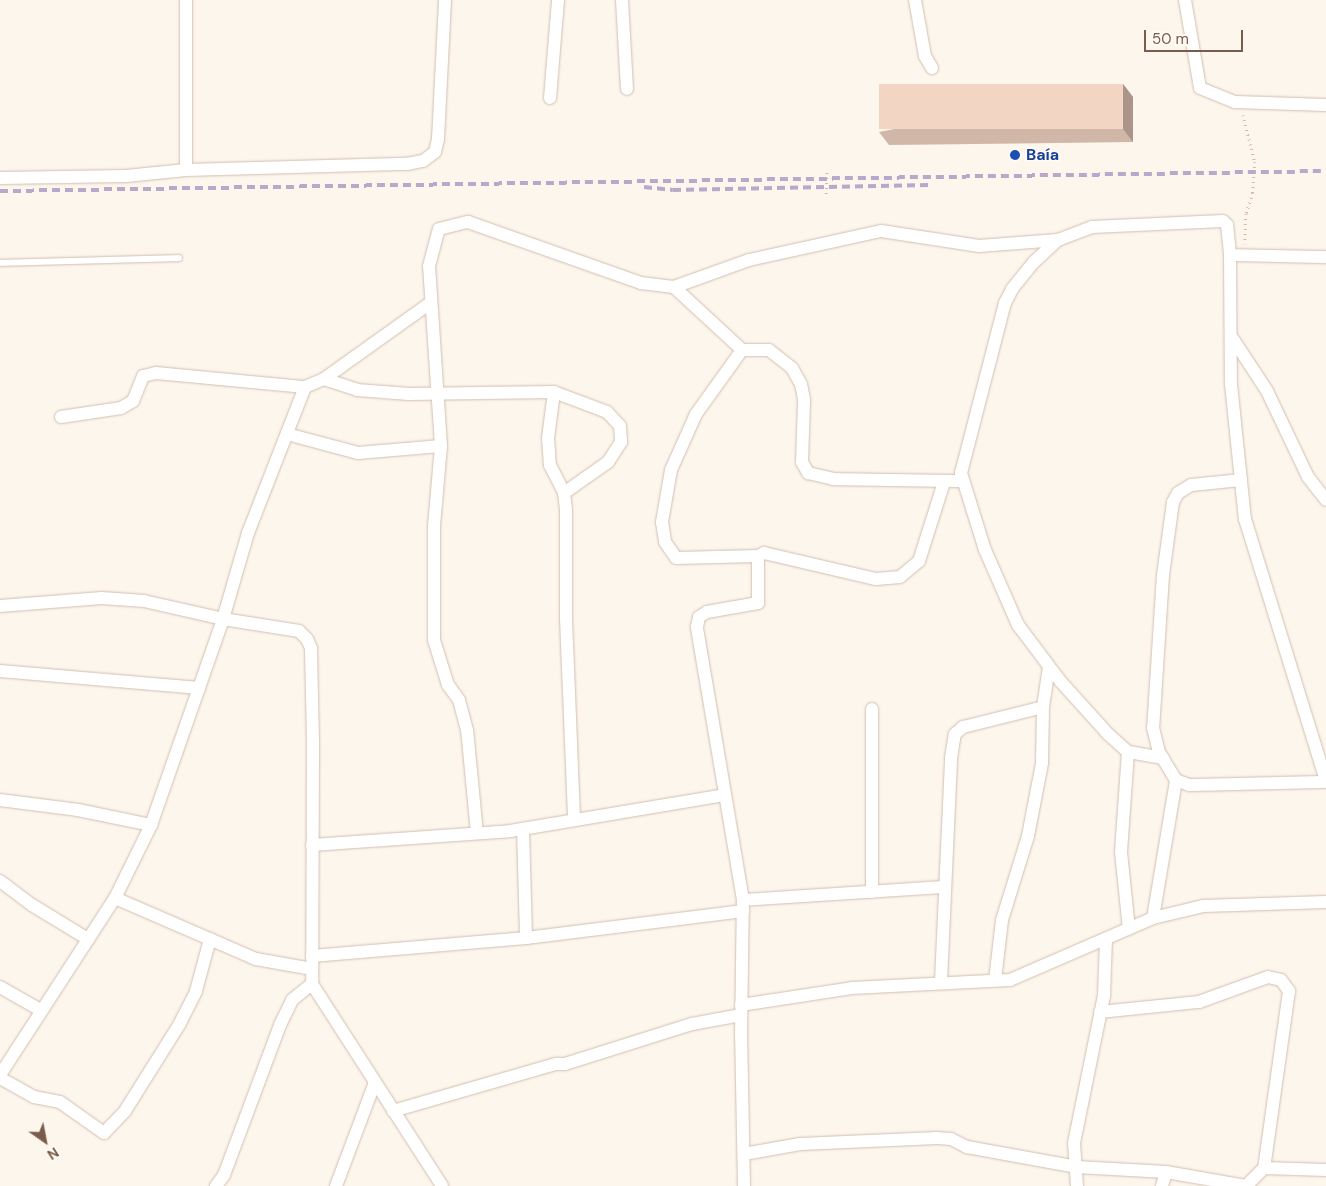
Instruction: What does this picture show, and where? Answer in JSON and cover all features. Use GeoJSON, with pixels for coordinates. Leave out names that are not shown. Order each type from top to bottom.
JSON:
{"type":"FeatureCollection","features":[{"type":"Feature","properties":{"kind":"street"},"geometry":{"type":"LineString","coordinates":[[186,0],[186,170]]}},
{"type":"Feature","properties":{"kind":"street"},"geometry":{"type":"LineString","coordinates":[[0,178],[126,176],[186,170],[408,164],[429,158],[435,152],[438,139],[445,0]]}},
{"type":"Feature","properties":{"kind":"street"},"geometry":{"type":"LineString","coordinates":[[550,98],[558,0]]}},
{"type":"Feature","properties":{"kind":"street"},"geometry":{"type":"LineString","coordinates":[[622,0],[626,89]]}},
{"type":"Feature","properties":{"kind":"street"},"geometry":{"type":"LineString","coordinates":[[915,0],[925,56],[932,68]]}},
{"type":"Feature","properties":{"kind":"street"},"geometry":{"type":"LineString","coordinates":[[1185,0],[1200,88],[1235,102],[1326,105]]}},
{"type":"Feature","properties":{"kind":"street"},"geometry":{"type":"LineString","coordinates":[[477,833],[465,722],[459,700],[448,685],[434,640],[434,526],[441,446],[429,266],[434,236],[442,226],[468,222],[641,283],[674,287],[749,260],[881,231],[980,246],[1058,240],[1092,227],[1223,221],[1227,226],[1230,255],[1233,339],[1231,384],[1245,518],[1326,781],[1189,785],[1176,780],[1163,758],[1153,728],[1163,575],[1173,502],[1178,493],[1191,485],[1241,480]]}},
{"type":"Feature","properties":{"kind":"street"},"geometry":{"type":"LineString","coordinates":[[1058,240],[1023,275],[1005,303],[961,472],[986,550],[1018,625],[1049,666],[1108,734],[1128,752],[1163,758]]}},
{"type":"Feature","properties":{"kind":"street"},"geometry":{"type":"LineString","coordinates":[[1230,255],[1326,257]]}},
{"type":"Feature","properties":{"kind":"street"},"geometry":{"type":"LineString","coordinates":[[674,287],[742,350],[769,350],[782,358],[797,376],[804,400],[802,462],[808,473],[833,479],[963,481]]}},
{"type":"Feature","properties":{"kind":"street"},"geometry":{"type":"LineString","coordinates":[[62,417],[121,408],[133,401],[143,376],[156,373],[304,387],[324,379],[430,303]]}},
{"type":"Feature","properties":{"kind":"street"},"geometry":{"type":"LineString","coordinates":[[1233,339],[1267,391],[1308,477],[1326,500]]}},
{"type":"Feature","properties":{"kind":"street"},"geometry":{"type":"LineString","coordinates":[[742,350],[688,428],[671,470],[662,522],[665,542],[676,558],[775,554],[876,579],[900,577],[919,561],[944,482]]}},
{"type":"Feature","properties":{"kind":"street"},"geometry":{"type":"LineString","coordinates":[[324,379],[357,390],[437,393],[554,392],[607,412],[620,426],[621,442],[608,462],[564,493]]}},
{"type":"Feature","properties":{"kind":"street"},"geometry":{"type":"LineString","coordinates":[[210,939],[196,991],[180,1025],[125,1111],[104,1133],[60,1102],[34,1097],[0,1077],[115,898],[151,825],[223,619],[237,566],[304,387]]}},
{"type":"Feature","properties":{"kind":"street"},"geometry":{"type":"LineString","coordinates":[[554,392],[548,438],[550,465],[564,493],[574,820]]}},
{"type":"Feature","properties":{"kind":"street"},"geometry":{"type":"LineString","coordinates":[[287,434],[358,453],[441,446]]}},
{"type":"Feature","properties":{"kind":"street"},"geometry":{"type":"LineString","coordinates":[[744,1186],[741,1010],[743,905],[697,628],[699,617],[706,612],[758,603],[758,556]]}},
{"type":"Feature","properties":{"kind":"street"},"geometry":{"type":"LineString","coordinates":[[0,606],[102,598],[157,603],[223,619],[299,631],[311,648],[312,984],[442,1186]]}},
{"type":"Feature","properties":{"kind":"street"},"geometry":{"type":"LineString","coordinates":[[995,980],[1002,920],[1028,836],[1042,763],[1043,707],[1049,666]]}},
{"type":"Feature","properties":{"kind":"street"},"geometry":{"type":"LineString","coordinates":[[0,671],[200,688]]}},
{"type":"Feature","properties":{"kind":"street"},"geometry":{"type":"LineString","coordinates":[[941,981],[955,734],[963,727],[1043,707]]}},
{"type":"Feature","properties":{"kind":"street"},"geometry":{"type":"LineString","coordinates":[[872,709],[872,892]]}},
{"type":"Feature","properties":{"kind":"street"},"geometry":{"type":"LineString","coordinates":[[1128,752],[1121,852],[1129,929]]}},
{"type":"Feature","properties":{"kind":"street"},"geometry":{"type":"LineString","coordinates":[[1153,918],[1176,780]]}},
{"type":"Feature","properties":{"kind":"street"},"geometry":{"type":"LineString","coordinates":[[312,845],[523,828],[724,796]]}},
{"type":"Feature","properties":{"kind":"street"},"geometry":{"type":"LineString","coordinates":[[0,800],[78,810],[151,825]]}},
{"type":"Feature","properties":{"kind":"street"},"geometry":{"type":"LineString","coordinates":[[523,828],[526,938]]}},
{"type":"Feature","properties":{"kind":"street"},"geometry":{"type":"LineString","coordinates":[[0,881],[32,905],[88,939]]}},
{"type":"Feature","properties":{"kind":"street"},"geometry":{"type":"LineString","coordinates":[[312,956],[526,938],[743,905],[945,887]]}},
{"type":"Feature","properties":{"kind":"street"},"geometry":{"type":"LineString","coordinates":[[115,898],[256,959],[312,969]]}},
{"type":"Feature","properties":{"kind":"street"},"geometry":{"type":"LineString","coordinates":[[393,1111],[571,1062],[741,1010],[852,988],[941,981],[1010,980],[1153,918],[1203,906],[1326,902]]}},
{"type":"Feature","properties":{"kind":"street"},"geometry":{"type":"LineString","coordinates":[[1077,1186],[1076,1133],[1100,1012],[1106,970],[1106,939]]}},
{"type":"Feature","properties":{"kind":"street"},"geometry":{"type":"LineString","coordinates":[[744,1154],[800,1144],[937,1138],[951,1139],[968,1147],[1078,1167],[1166,1172],[1246,1185],[1264,1168],[1289,991],[1281,980],[1268,977],[1199,1002],[1100,1012]]}},
{"type":"Feature","properties":{"kind":"street"},"geometry":{"type":"LineString","coordinates":[[216,1186],[224,1175],[280,1025],[292,1000],[312,984]]}},
{"type":"Feature","properties":{"kind":"street"},"geometry":{"type":"LineString","coordinates":[[0,987],[42,1010]]}},
{"type":"Feature","properties":{"kind":"street"},"geometry":{"type":"LineString","coordinates":[[336,1186],[375,1082]]}},
{"type":"Feature","properties":{"kind":"street"},"geometry":{"type":"LineString","coordinates":[[1264,1168],[1326,1170]]}},
{"type":"Feature","properties":{"kind":"street"},"geometry":{"type":"LineString","coordinates":[[1162,1186],[1166,1172]]}},
{"type":"Feature","properties":{"kind":"lane"},"geometry":{"type":"LineString","coordinates":[[0,263],[179,258]]}},
{"type":"Feature","properties":{"kind":"path"},"geometry":{"type":"LineString","coordinates":[[1235,102],[1247,121],[1255,162],[1253,193],[1246,214],[1245,255]]}},
{"type":"Feature","properties":{"kind":"path"},"geometry":{"type":"LineString","coordinates":[[826,171],[826,194]]}},
{"type":"Feature","properties":{"kind":"building"},"geometry":{"type":"Polygon","coordinates":[[[879,84],[1123,84],[1123,129],[879,129],[879,84]]]}},
{"type":"Feature","properties":{"kind":"railway"},"geometry":{"type":"LineString","coordinates":[[0,191],[1326,171]]}},
{"type":"Feature","properties":{"kind":"railway"},"geometry":{"type":"LineString","coordinates":[[644,187],[673,190],[929,185]]}},
{"type":"Feature","properties":{"kind":"place","name":"Baía"},"geometry":{"type":"Point","coordinates":[1015,155]}}]}
